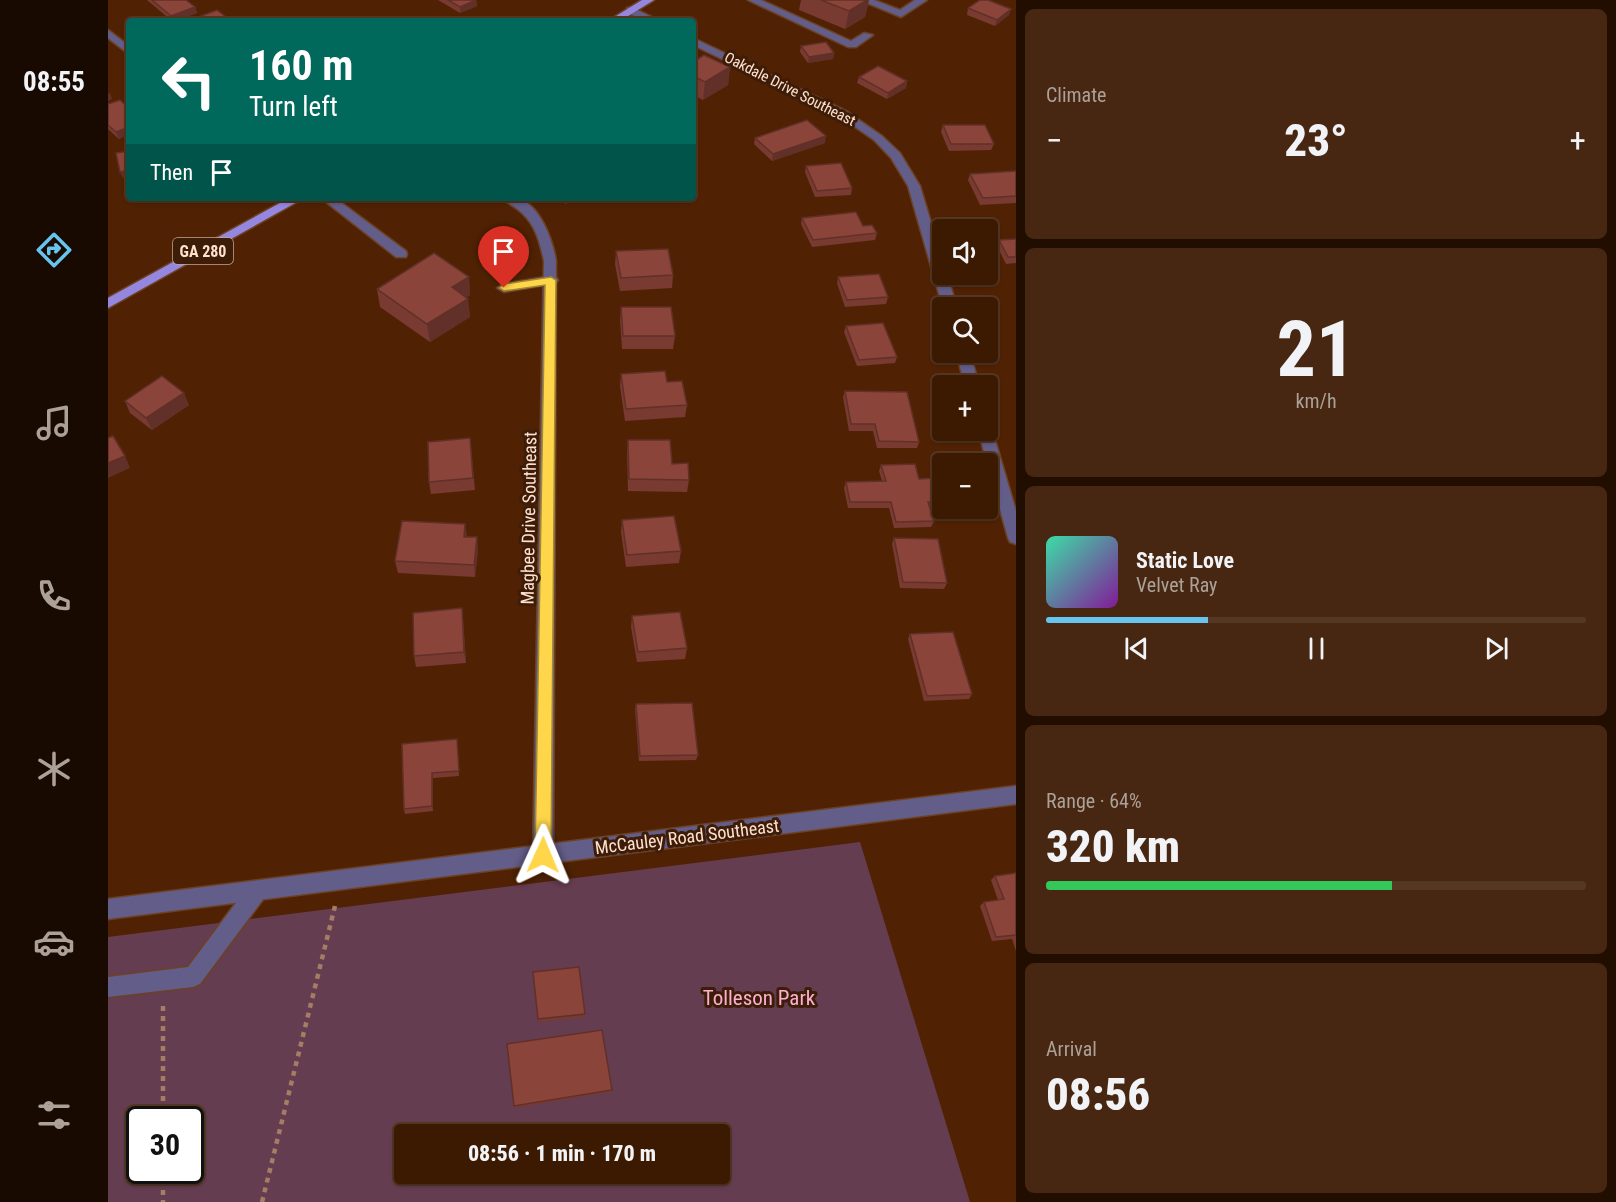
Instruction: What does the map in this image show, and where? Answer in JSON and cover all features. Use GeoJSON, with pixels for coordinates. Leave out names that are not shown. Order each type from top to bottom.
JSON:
{"type":"FeatureCollection","features":[{"type":"Feature","properties":{"kind":"main road"},"geometry":{"type":"LineString","coordinates":[[616,18],[632,5],[650,0]]}},
{"type":"Feature","properties":{"kind":"main road","name":"GA 280"},"geometry":{"type":"LineString","coordinates":[[108,304],[293,201]]}},
{"type":"Feature","properties":{"kind":"street"},"geometry":{"type":"LineString","coordinates":[[753,0],[852,45],[868,35]]}},
{"type":"Feature","properties":{"kind":"street"},"geometry":{"type":"LineString","coordinates":[[865,0],[901,14],[922,0]]}},
{"type":"Feature","properties":{"kind":"street"},"geometry":{"type":"LineString","coordinates":[[632,5],[648,18]]}},
{"type":"Feature","properties":{"kind":"street"},"geometry":{"type":"LineString","coordinates":[[108,33],[126,48]]}},
{"type":"Feature","properties":{"kind":"street","name":"Oakdale Drive Southeast"},"geometry":{"type":"LineString","coordinates":[[696,42],[842,113],[878,138],[896,156],[914,186],[947,297]]}},
{"type":"Feature","properties":{"kind":"street"},"geometry":{"type":"LineString","coordinates":[[331,201],[401,254]]}},
{"type":"Feature","properties":{"kind":"street","name":"Magbee Drive Southeast"},"geometry":{"type":"LineString","coordinates":[[513,201],[534,217],[547,239],[551,280],[543,855]]}},
{"type":"Feature","properties":{"kind":"street"},"geometry":{"type":"LineString","coordinates":[[504,288],[551,280]]}},
{"type":"Feature","properties":{"kind":"street"},"geometry":{"type":"LineString","coordinates":[[988,441],[1016,538]]}},
{"type":"Feature","properties":{"kind":"street","name":"McCauley Road Southeast"},"geometry":{"type":"LineString","coordinates":[[108,909],[1016,795]]}},
{"type":"Feature","properties":{"kind":"street"},"geometry":{"type":"LineString","coordinates":[[108,987],[193,977],[257,891]]}},
{"type":"Feature","properties":{"kind":"path"},"geometry":{"type":"LineString","coordinates":[[262,1202],[341,880]]}},
{"type":"Feature","properties":{"kind":"path"},"geometry":{"type":"LineString","coordinates":[[163,981],[163,1106]]}},
{"type":"Feature","properties":{"kind":"path"},"geometry":{"type":"LineString","coordinates":[[163,1184],[163,1202]]}},
{"type":"Feature","properties":{"kind":"green space","name":"Tolleson Park"},"geometry":{"type":"Polygon","coordinates":[[[860,842],[970,1202],[108,1202],[108,937],[860,842]]]}},
{"type":"Feature","properties":{"kind":"building"},"geometry":{"type":"Polygon","coordinates":[[[152,0],[186,0],[195,7],[171,16],[152,0]]]}},
{"type":"Feature","properties":{"kind":"building"},"geometry":{"type":"Polygon","coordinates":[[[448,0],[476,0],[460,7],[448,0]]]}},
{"type":"Feature","properties":{"kind":"building"},"geometry":{"type":"Polygon","coordinates":[[[821,0],[867,0],[849,11],[821,0]]]}},
{"type":"Feature","properties":{"kind":"building"},"geometry":{"type":"Polygon","coordinates":[[[980,0],[988,0],[1011,9],[997,20],[968,8],[980,0]]]}},
{"type":"Feature","properties":{"kind":"building"},"geometry":{"type":"Polygon","coordinates":[[[217,10],[226,17],[223,18],[196,18],[217,10]]]}},
{"type":"Feature","properties":{"kind":"building"},"geometry":{"type":"Polygon","coordinates":[[[826,42],[834,53],[809,57],[801,46],[826,42]]]}},
{"type":"Feature","properties":{"kind":"building"},"geometry":{"type":"Polygon","coordinates":[[[704,55],[730,67],[705,82],[696,78],[696,60],[704,55]]]}},
{"type":"Feature","properties":{"kind":"building"},"geometry":{"type":"Polygon","coordinates":[[[878,66],[907,81],[888,93],[859,77],[878,66]]]}},
{"type":"Feature","properties":{"kind":"building"},"geometry":{"type":"Polygon","coordinates":[[[120,100],[126,105],[126,128],[116,132],[108,125],[108,104],[120,100]]]}},
{"type":"Feature","properties":{"kind":"building"},"geometry":{"type":"Polygon","coordinates":[[[807,120],[826,136],[773,154],[755,138],[807,120]]]}},
{"type":"Feature","properties":{"kind":"building"},"geometry":{"type":"Polygon","coordinates":[[[943,125],[985,125],[994,144],[951,144],[943,125]]]}},
{"type":"Feature","properties":{"kind":"building"},"geometry":{"type":"Polygon","coordinates":[[[126,151],[126,171],[120,172],[116,153],[126,151]]]}},
{"type":"Feature","properties":{"kind":"building"},"geometry":{"type":"Polygon","coordinates":[[[841,163],[852,188],[817,191],[806,166],[841,163]]]}},
{"type":"Feature","properties":{"kind":"building"},"geometry":{"type":"Polygon","coordinates":[[[1016,171],[1016,196],[983,198],[970,174],[1016,171]]]}},
{"type":"Feature","properties":{"kind":"building"},"geometry":{"type":"Polygon","coordinates":[[[856,212],[863,226],[872,225],[877,233],[813,240],[802,218],[856,212]]]}},
{"type":"Feature","properties":{"kind":"building"},"geometry":{"type":"Polygon","coordinates":[[[1016,239],[1016,257],[1008,257],[999,240],[1016,239]]]}},
{"type":"Feature","properties":{"kind":"building"},"geometry":{"type":"Polygon","coordinates":[[[668,249],[673,275],[621,278],[616,251],[668,249]]]}},
{"type":"Feature","properties":{"kind":"building"},"geometry":{"type":"Polygon","coordinates":[[[434,253],[469,277],[452,287],[468,299],[427,324],[377,289],[434,253]]]}},
{"type":"Feature","properties":{"kind":"building"},"geometry":{"type":"Polygon","coordinates":[[[879,274],[888,297],[847,300],[838,277],[879,274]]]}},
{"type":"Feature","properties":{"kind":"building"},"geometry":{"type":"Polygon","coordinates":[[[621,307],[671,307],[675,336],[623,336],[621,307]]]}},
{"type":"Feature","properties":{"kind":"building"},"geometry":{"type":"Polygon","coordinates":[[[883,323],[897,357],[859,360],[846,326],[883,323]]]}},
{"type":"Feature","properties":{"kind":"building"},"geometry":{"type":"Polygon","coordinates":[[[665,371],[667,382],[682,381],[687,405],[626,409],[621,374],[665,371]]]}},
{"type":"Feature","properties":{"kind":"building"},"geometry":{"type":"Polygon","coordinates":[[[162,376],[184,393],[146,418],[125,401],[162,376]]]}},
{"type":"Feature","properties":{"kind":"building"},"geometry":{"type":"Polygon","coordinates":[[[845,391],[907,392],[919,442],[879,441],[875,424],[851,424],[845,391]]]}},
{"type":"Feature","properties":{"kind":"building"},"geometry":{"type":"Polygon","coordinates":[[[113,436],[125,456],[108,463],[108,438],[113,436]]]}},
{"type":"Feature","properties":{"kind":"building"},"geometry":{"type":"Polygon","coordinates":[[[470,438],[473,478],[429,482],[428,442],[470,438]]]}},
{"type":"Feature","properties":{"kind":"building"},"geometry":{"type":"Polygon","coordinates":[[[628,440],[670,440],[672,464],[688,463],[689,480],[629,479],[628,440]]]}},
{"type":"Feature","properties":{"kind":"building"},"geometry":{"type":"Polygon","coordinates":[[[915,464],[919,479],[932,478],[932,502],[928,502],[934,521],[896,522],[891,502],[850,502],[846,482],[886,481],[881,465],[915,464]]]}},
{"type":"Feature","properties":{"kind":"building"},"geometry":{"type":"Polygon","coordinates":[[[674,516],[681,551],[627,555],[622,520],[674,516]]]}},
{"type":"Feature","properties":{"kind":"building"},"geometry":{"type":"Polygon","coordinates":[[[402,521],[465,524],[464,537],[477,537],[474,565],[395,561],[402,521]]]}},
{"type":"Feature","properties":{"kind":"building"},"geometry":{"type":"Polygon","coordinates":[[[894,538],[938,539],[947,583],[903,582],[894,538]]]}},
{"type":"Feature","properties":{"kind":"building"},"geometry":{"type":"Polygon","coordinates":[[[462,608],[464,652],[414,656],[413,613],[462,608]]]}},
{"type":"Feature","properties":{"kind":"building"},"geometry":{"type":"Polygon","coordinates":[[[680,612],[687,648],[638,652],[632,616],[680,612]]]}},
{"type":"Feature","properties":{"kind":"building"},"geometry":{"type":"Polygon","coordinates":[[[953,632],[972,694],[927,696],[910,634],[953,632]]]}},
{"type":"Feature","properties":{"kind":"building"},"geometry":{"type":"Polygon","coordinates":[[[692,703],[698,755],[640,756],[636,704],[692,703]]]}},
{"type":"Feature","properties":{"kind":"building"},"geometry":{"type":"Polygon","coordinates":[[[457,739],[459,771],[432,773],[432,806],[404,809],[402,744],[457,739]]]}},
{"type":"Feature","properties":{"kind":"building"},"geometry":{"type":"Polygon","coordinates":[[[1016,873],[1016,935],[996,937],[984,902],[1004,899],[995,876],[1016,873]]]}},
{"type":"Feature","properties":{"kind":"building"},"geometry":{"type":"Polygon","coordinates":[[[579,967],[585,1014],[538,1019],[533,972],[579,967]]]}},
{"type":"Feature","properties":{"kind":"building"},"geometry":{"type":"Polygon","coordinates":[[[602,1030],[612,1090],[514,1106],[507,1044],[602,1030]]]}},
{"type":"Feature","properties":{"kind":"route"},"geometry":{"type":"LineString","coordinates":[[504,288],[551,280],[543,855]]}}]}
